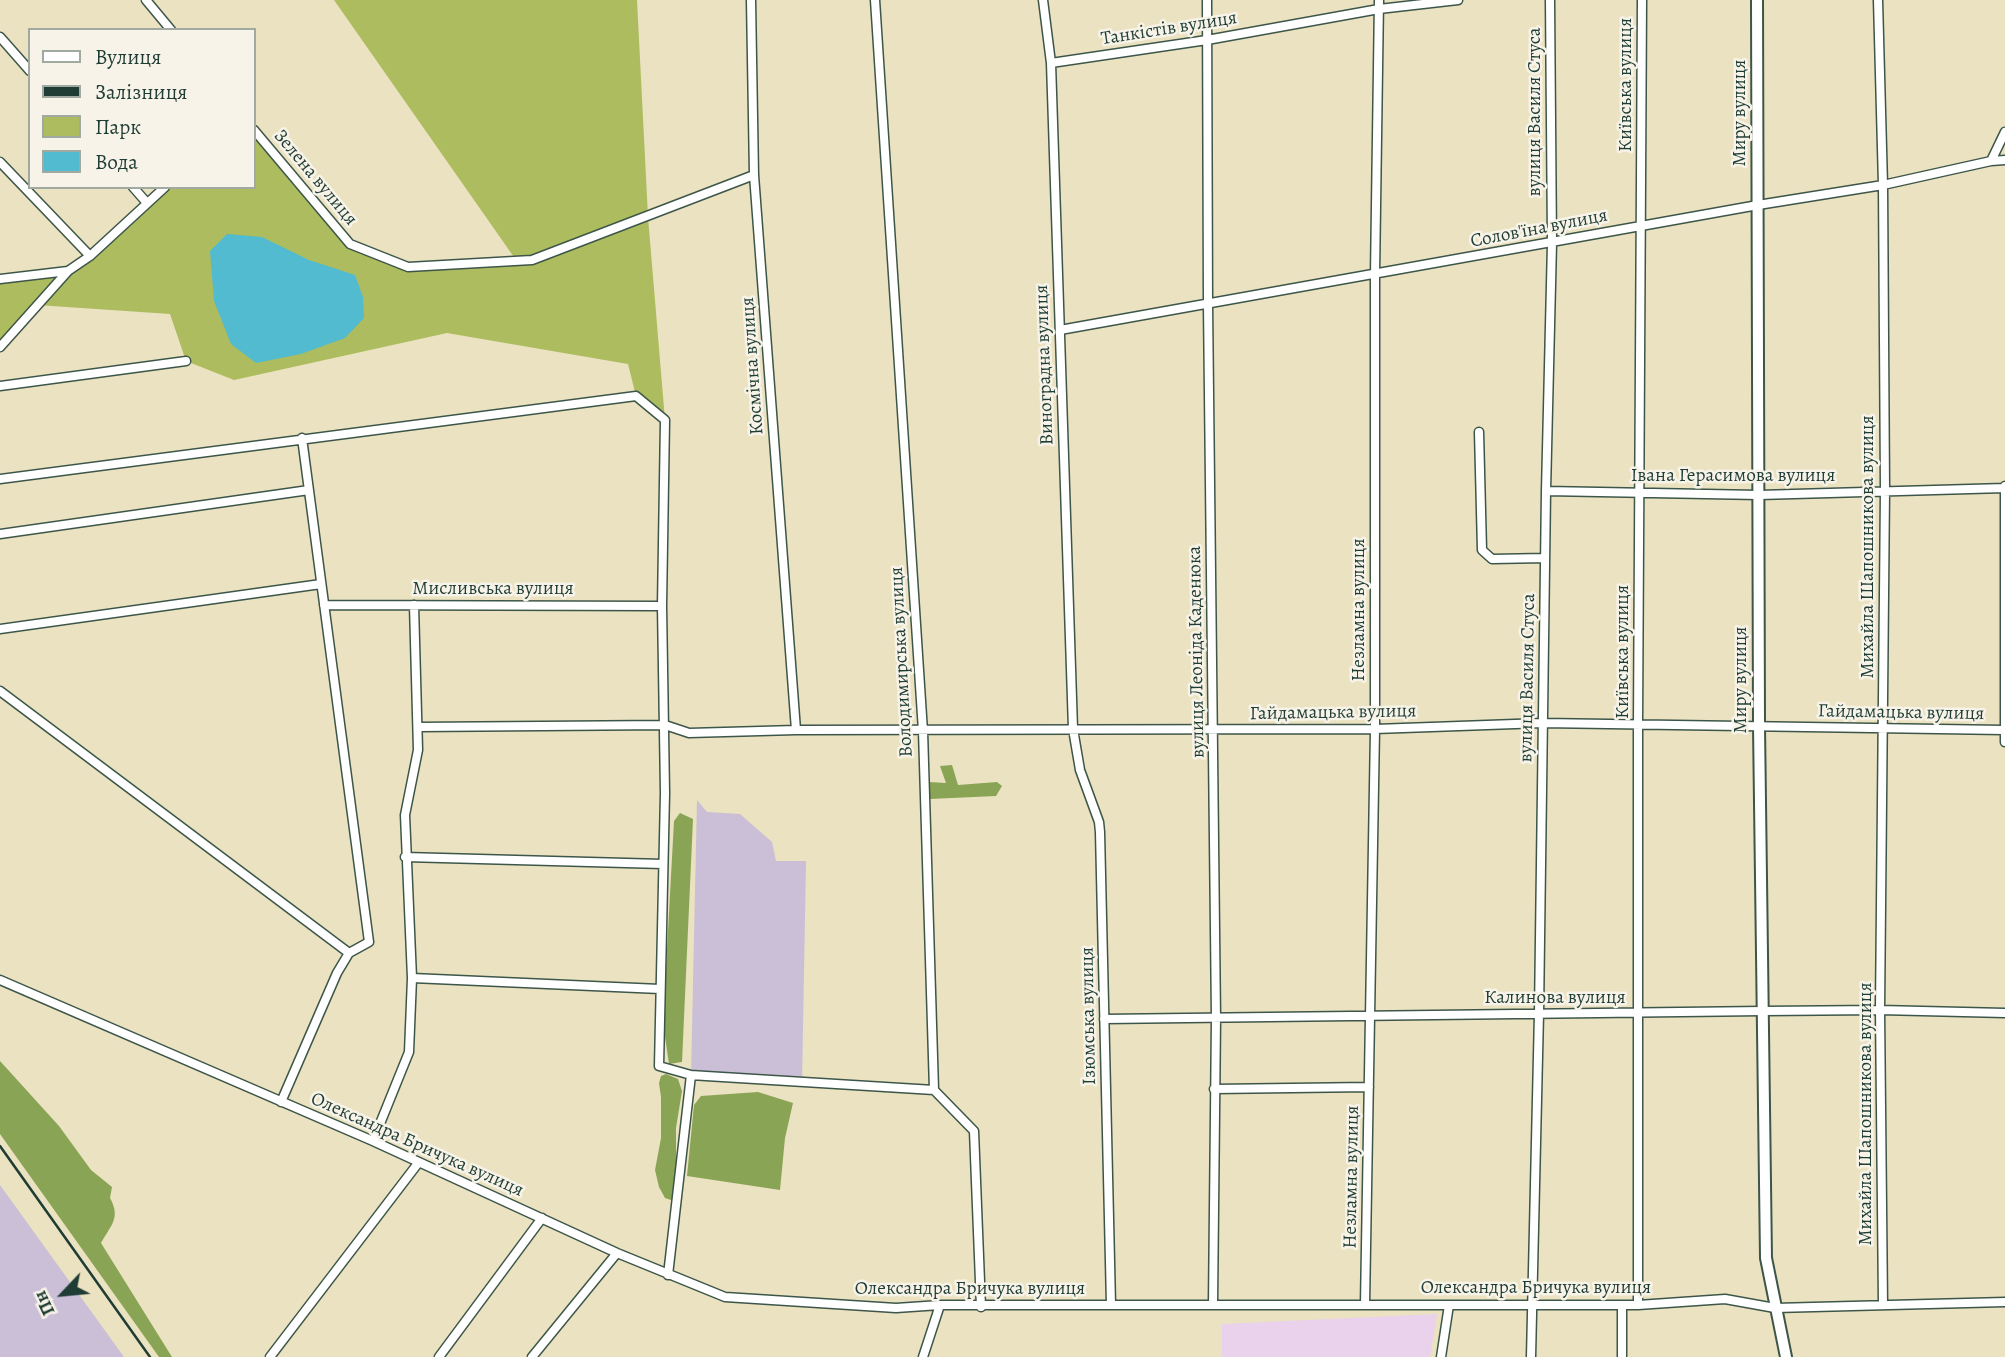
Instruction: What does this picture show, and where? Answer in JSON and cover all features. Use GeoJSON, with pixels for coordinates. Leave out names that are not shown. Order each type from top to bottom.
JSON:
{"type":"FeatureCollection","features":[{"type":"Feature","properties":{"kind":"main road","name":"Миру вулиця"},"geometry":{"type":"LineString","coordinates":[[1757,0],[1759,726],[1766,1258],[1786,1357]]}},
{"type":"Feature","properties":{"kind":"street"},"geometry":{"type":"LineString","coordinates":[[146,0],[169,28]]}},
{"type":"Feature","properties":{"kind":"street","name":"Космічна вулиця"},"geometry":{"type":"LineString","coordinates":[[751,0],[754,175],[796,730]]}},
{"type":"Feature","properties":{"kind":"street","name":"Володимирська вулиця"},"geometry":{"type":"LineString","coordinates":[[875,0],[923,731],[934,1090]]}},
{"type":"Feature","properties":{"kind":"street","name":"Виноградна вулиця"},"geometry":{"type":"LineString","coordinates":[[1043,0],[1051,62],[1073,729]]}},
{"type":"Feature","properties":{"kind":"street","name":"вулиця Леоніда Каденюка"},"geometry":{"type":"LineString","coordinates":[[1207,0],[1216,1017],[1213,1304]]}},
{"type":"Feature","properties":{"kind":"street","name":"Танкістів вулиця"},"geometry":{"type":"LineString","coordinates":[[1051,62],[1207,40],[1379,5],[1458,0]]}},
{"type":"Feature","properties":{"kind":"street","name":"вулиця Василя Стуса"},"geometry":{"type":"LineString","coordinates":[[1531,1357],[1552,243],[1550,0]]}},
{"type":"Feature","properties":{"kind":"street","name":"Київська вулиця"},"geometry":{"type":"LineString","coordinates":[[1638,1305],[1642,0]]}},
{"type":"Feature","properties":{"kind":"street","name":"Михайла Шапошникова вулиця"},"geometry":{"type":"LineString","coordinates":[[1878,0],[1883,185],[1885,490],[1880,1010],[1883,1305]]}},
{"type":"Feature","properties":{"kind":"street","name":"Незламна вулиця"},"geometry":{"type":"LineString","coordinates":[[1365,1304],[1375,729],[1375,275],[1379,5]]}},
{"type":"Feature","properties":{"kind":"street"},"geometry":{"type":"LineString","coordinates":[[0,37],[28,69]]}},
{"type":"Feature","properties":{"kind":"street"},"geometry":{"type":"LineString","coordinates":[[0,54],[8,46]]}},
{"type":"Feature","properties":{"kind":"street","name":"Зелена вулиця"},"geometry":{"type":"LineString","coordinates":[[256,132],[350,244],[408,267],[533,260],[754,175]]}},
{"type":"Feature","properties":{"kind":"street"},"geometry":{"type":"LineString","coordinates":[[1991,162],[2005,132]]}},
{"type":"Feature","properties":{"kind":"street","name":"Солов'їна вулиця"},"geometry":{"type":"LineString","coordinates":[[1060,330],[1642,225],[1883,185],[2005,160]]}},
{"type":"Feature","properties":{"kind":"street"},"geometry":{"type":"LineString","coordinates":[[0,162],[90,256]]}},
{"type":"Feature","properties":{"kind":"street"},"geometry":{"type":"LineString","coordinates":[[135,189],[147,203]]}},
{"type":"Feature","properties":{"kind":"street"},"geometry":{"type":"LineString","coordinates":[[0,346],[68,271],[90,256],[163,189]]}},
{"type":"Feature","properties":{"kind":"street"},"geometry":{"type":"LineString","coordinates":[[0,279],[68,271]]}},
{"type":"Feature","properties":{"kind":"street"},"geometry":{"type":"LineString","coordinates":[[0,386],[186,361]]}},
{"type":"Feature","properties":{"kind":"street"},"geometry":{"type":"LineString","coordinates":[[0,479],[636,396],[665,420],[662,606],[665,725],[659,1066],[691,1075],[934,1090],[974,1131],[981,1307]]}},
{"type":"Feature","properties":{"kind":"street"},"geometry":{"type":"LineString","coordinates":[[1479,432],[1482,550],[1492,559],[1545,558]]}},
{"type":"Feature","properties":{"kind":"street"},"geometry":{"type":"LineString","coordinates":[[281,1102],[337,973],[349,953],[369,942],[302,438]]}},
{"type":"Feature","properties":{"kind":"street"},"geometry":{"type":"LineString","coordinates":[[2005,487],[2005,741]]}},
{"type":"Feature","properties":{"kind":"street","name":"Івана Герасимова вулиця"},"geometry":{"type":"LineString","coordinates":[[1546,491],[1759,495],[2005,487]]}},
{"type":"Feature","properties":{"kind":"street"},"geometry":{"type":"LineString","coordinates":[[0,534],[309,490]]}},
{"type":"Feature","properties":{"kind":"street"},"geometry":{"type":"LineString","coordinates":[[0,629],[321,584]]}},
{"type":"Feature","properties":{"kind":"street","name":"Мисливська вулиця"},"geometry":{"type":"LineString","coordinates":[[324,605],[662,606]]}},
{"type":"Feature","properties":{"kind":"street"},"geometry":{"type":"LineString","coordinates":[[373,1141],[409,1052],[412,978],[405,815],[418,750],[414,605]]}},
{"type":"Feature","properties":{"kind":"street"},"geometry":{"type":"LineString","coordinates":[[0,691],[349,953]]}},
{"type":"Feature","properties":{"kind":"street","name":"Гайдамацька вулиця"},"geometry":{"type":"LineString","coordinates":[[418,727],[665,725],[689,733],[796,730],[1214,731],[1638,723],[2004,730]]}},
{"type":"Feature","properties":{"kind":"street","name":"Ізюмська вулиця"},"geometry":{"type":"LineString","coordinates":[[1073,729],[1080,770],[1099,822],[1111,1305]]}},
{"type":"Feature","properties":{"kind":"street"},"geometry":{"type":"LineString","coordinates":[[405,857],[663,864]]}},
{"type":"Feature","properties":{"kind":"street"},"geometry":{"type":"LineString","coordinates":[[412,978],[660,989]]}},
{"type":"Feature","properties":{"kind":"street","name":"Олександра Бричука вулиця"},"geometry":{"type":"LineString","coordinates":[[0,980],[373,1141],[617,1253],[725,1297],[897,1308],[940,1305],[1638,1305],[1725,1299],[1775,1308],[2005,1302]]}},
{"type":"Feature","properties":{"kind":"street","name":"Калинова вулиця"},"geometry":{"type":"LineString","coordinates":[[1104,1019],[1880,1010],[2005,1013]]}},
{"type":"Feature","properties":{"kind":"street"},"geometry":{"type":"LineString","coordinates":[[668,1275],[691,1075]]}},
{"type":"Feature","properties":{"kind":"street"},"geometry":{"type":"LineString","coordinates":[[1214,1088],[1370,1087]]}},
{"type":"Feature","properties":{"kind":"street"},"geometry":{"type":"LineString","coordinates":[[270,1357],[419,1162]]}},
{"type":"Feature","properties":{"kind":"street"},"geometry":{"type":"LineString","coordinates":[[439,1357],[542,1218]]}},
{"type":"Feature","properties":{"kind":"street"},"geometry":{"type":"LineString","coordinates":[[532,1357],[617,1253]]}},
{"type":"Feature","properties":{"kind":"street"},"geometry":{"type":"LineString","coordinates":[[923,1357],[940,1305]]}},
{"type":"Feature","properties":{"kind":"street"},"geometry":{"type":"LineString","coordinates":[[1441,1357],[1449,1305]]}},
{"type":"Feature","properties":{"kind":"street"},"geometry":{"type":"LineString","coordinates":[[1622,1305],[1622,1357]]}},
{"type":"Feature","properties":{"kind":"shaded area"},"geometry":{"type":"Polygon","coordinates":[[[697,800],[707,812],[740,814],[772,842],[776,861],[806,861],[802,1083],[691,1075],[697,800]]]}},
{"type":"Feature","properties":{"kind":"shaded area"},"geometry":{"type":"Polygon","coordinates":[[[0,1185],[124,1357],[0,1357],[0,1185]]]}},
{"type":"Feature","properties":{"kind":"shaded area"},"geometry":{"type":"Polygon","coordinates":[[[1437,1314],[1430,1357],[1222,1357],[1222,1324],[1437,1314]]]}},
{"type":"Feature","properties":{"kind":"green space"},"geometry":{"type":"Polygon","coordinates":[[[334,0],[637,0],[648,217],[665,420],[636,396],[628,364],[447,333],[234,380],[186,361],[170,314],[37,305],[0,347],[0,279],[68,271],[163,189],[256,189],[256,132],[350,244],[408,267],[516,260],[334,0]]]}},
{"type":"Feature","properties":{"kind":"green space"},"geometry":{"type":"Polygon","coordinates":[[[952,765],[958,785],[997,782],[1002,786],[996,796],[930,799],[929,782],[946,783],[940,766],[952,765]]]}},
{"type":"Feature","properties":{"kind":"green space"},"geometry":{"type":"Polygon","coordinates":[[[680,813],[693,819],[682,1062],[669,1064],[663,1023],[674,821],[680,813]]]}},
{"type":"Feature","properties":{"kind":"green space"},"geometry":{"type":"Polygon","coordinates":[[[0,1061],[59,1126],[91,1170],[112,1187],[110,1198],[115,1216],[101,1243],[172,1357],[159,1357],[0,1134],[0,1061]]]}},
{"type":"Feature","properties":{"kind":"green space"},"geometry":{"type":"Polygon","coordinates":[[[666,1074],[678,1079],[682,1091],[676,1128],[676,1195],[671,1200],[665,1198],[659,1187],[655,1170],[661,1138],[659,1083],[661,1076],[666,1074]]]}},
{"type":"Feature","properties":{"kind":"green space"},"geometry":{"type":"Polygon","coordinates":[[[758,1092],[793,1103],[785,1138],[780,1190],[687,1176],[694,1105],[701,1096],[758,1092]]]}},
{"type":"Feature","properties":{"kind":"water"},"geometry":{"type":"Polygon","coordinates":[[[227,234],[262,237],[309,260],[355,275],[363,297],[364,318],[345,338],[301,354],[256,363],[231,344],[214,301],[210,251],[227,234]]]}},
{"type":"Feature","properties":{"kind":"railway"},"geometry":{"type":"LineString","coordinates":[[0,1146],[150,1357]]}}]}
